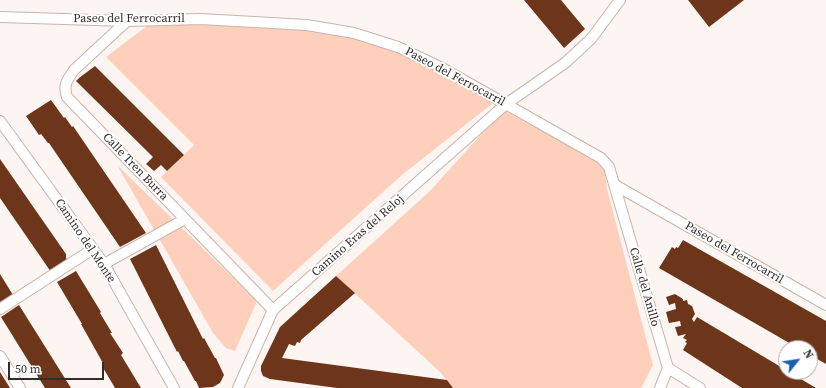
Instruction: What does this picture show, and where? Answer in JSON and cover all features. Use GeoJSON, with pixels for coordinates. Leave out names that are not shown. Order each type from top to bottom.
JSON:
{"type":"FeatureCollection","features":[{"type":"Feature","properties":{"kind":"street","name":"Camino Eras del Reloj"},"geometry":{"type":"LineString","coordinates":[[238,388],[273,310],[506,104],[565,63],[591,39],[620,0]]}},
{"type":"Feature","properties":{"kind":"street","name":"Paseo del Ferrocarril"},"geometry":{"type":"LineString","coordinates":[[0,17],[127,21],[200,20],[307,25],[354,34],[398,47],[444,69],[601,158],[609,167],[615,185],[826,305]]}},
{"type":"Feature","properties":{"kind":"street","name":"Calle Tren Burra"},"geometry":{"type":"LineString","coordinates":[[127,21],[74,70],[67,80],[65,89],[67,97],[273,310]]}},
{"type":"Feature","properties":{"kind":"street","name":"Camino del Monte"},"geometry":{"type":"LineString","coordinates":[[0,121],[104,264],[174,388]]}},
{"type":"Feature","properties":{"kind":"street","name":"Calle del Anillo"},"geometry":{"type":"LineString","coordinates":[[615,185],[668,368]]}},
{"type":"Feature","properties":{"kind":"street"},"geometry":{"type":"LineString","coordinates":[[104,264],[185,219]]}},
{"type":"Feature","properties":{"kind":"street"},"geometry":{"type":"LineString","coordinates":[[0,309],[93,250]]}},
{"type":"Feature","properties":{"kind":"street"},"geometry":{"type":"LineString","coordinates":[[0,356],[20,388]]}},
{"type":"Feature","properties":{"kind":"street"},"geometry":{"type":"LineString","coordinates":[[660,388],[668,368],[700,388]]}},
{"type":"Feature","properties":{"kind":"shaded area"},"geometry":{"type":"Polygon","coordinates":[[[201,21],[308,28],[397,49],[480,92],[492,104],[403,174],[273,291],[161,177],[194,145],[106,57],[147,26],[201,21]]]}},
{"type":"Feature","properties":{"kind":"shaded area"},"geometry":{"type":"Polygon","coordinates":[[[503,110],[604,163],[607,189],[653,365],[641,388],[453,388],[441,373],[336,276],[430,191],[503,110]]]}},
{"type":"Feature","properties":{"kind":"shaded area"},"geometry":{"type":"Polygon","coordinates":[[[117,165],[257,301],[235,351],[226,348],[213,333],[117,165]]]}},
{"type":"Feature","properties":{"kind":"building"},"geometry":{"type":"Polygon","coordinates":[[[524,0],[561,0],[585,29],[564,48],[524,0]]]}},
{"type":"Feature","properties":{"kind":"building"},"geometry":{"type":"Polygon","coordinates":[[[688,0],[744,0],[709,27],[688,0]]]}},
{"type":"Feature","properties":{"kind":"building"},"geometry":{"type":"Polygon","coordinates":[[[95,66],[184,155],[167,171],[161,165],[154,171],[146,164],[153,157],[76,81],[95,66]]]}},
{"type":"Feature","properties":{"kind":"building"},"geometry":{"type":"Polygon","coordinates":[[[51,100],[64,118],[65,117],[72,127],[73,126],[146,233],[120,247],[49,143],[41,134],[39,135],[26,116],[51,100]]]}},
{"type":"Feature","properties":{"kind":"building"},"geometry":{"type":"Polygon","coordinates":[[[0,159],[66,254],[68,262],[51,272],[0,198],[0,159]]]}},
{"type":"Feature","properties":{"kind":"building"},"geometry":{"type":"Polygon","coordinates":[[[683,240],[826,321],[826,364],[818,360],[818,340],[784,340],[659,268],[672,247],[675,249],[676,247],[678,248],[683,240]]]}},
{"type":"Feature","properties":{"kind":"building"},"geometry":{"type":"Polygon","coordinates":[[[156,245],[203,339],[204,338],[216,358],[224,375],[220,383],[213,387],[199,388],[178,351],[177,352],[130,259],[156,245]]]}},
{"type":"Feature","properties":{"kind":"building"},"geometry":{"type":"Polygon","coordinates":[[[76,271],[101,312],[100,313],[112,333],[110,333],[123,353],[121,355],[141,388],[115,388],[102,366],[104,365],[57,282],[76,271]]]}},
{"type":"Feature","properties":{"kind":"building"},"geometry":{"type":"Polygon","coordinates":[[[0,274],[13,295],[0,303],[0,274]]]}},
{"type":"Feature","properties":{"kind":"building"},"geometry":{"type":"Polygon","coordinates":[[[336,276],[355,293],[301,340],[300,343],[297,342],[295,346],[289,344],[282,358],[447,380],[453,388],[337,388],[270,379],[263,376],[261,366],[280,327],[336,276]]]}},
{"type":"Feature","properties":{"kind":"building"},"geometry":{"type":"Polygon","coordinates":[[[675,294],[683,299],[683,301],[687,300],[688,304],[692,306],[695,314],[692,319],[694,322],[697,317],[778,365],[778,380],[802,380],[816,388],[742,388],[683,350],[687,343],[685,342],[687,340],[683,338],[686,334],[678,336],[675,327],[681,326],[680,321],[669,323],[666,312],[676,309],[675,303],[669,305],[666,297],[675,294]]]}},
{"type":"Feature","properties":{"kind":"building"},"geometry":{"type":"Polygon","coordinates":[[[19,305],[71,388],[45,388],[1,317],[19,305]]]}},
{"type":"Feature","properties":{"kind":"building"},"geometry":{"type":"Polygon","coordinates":[[[0,372],[10,388],[0,388],[0,372]]]}}]}
